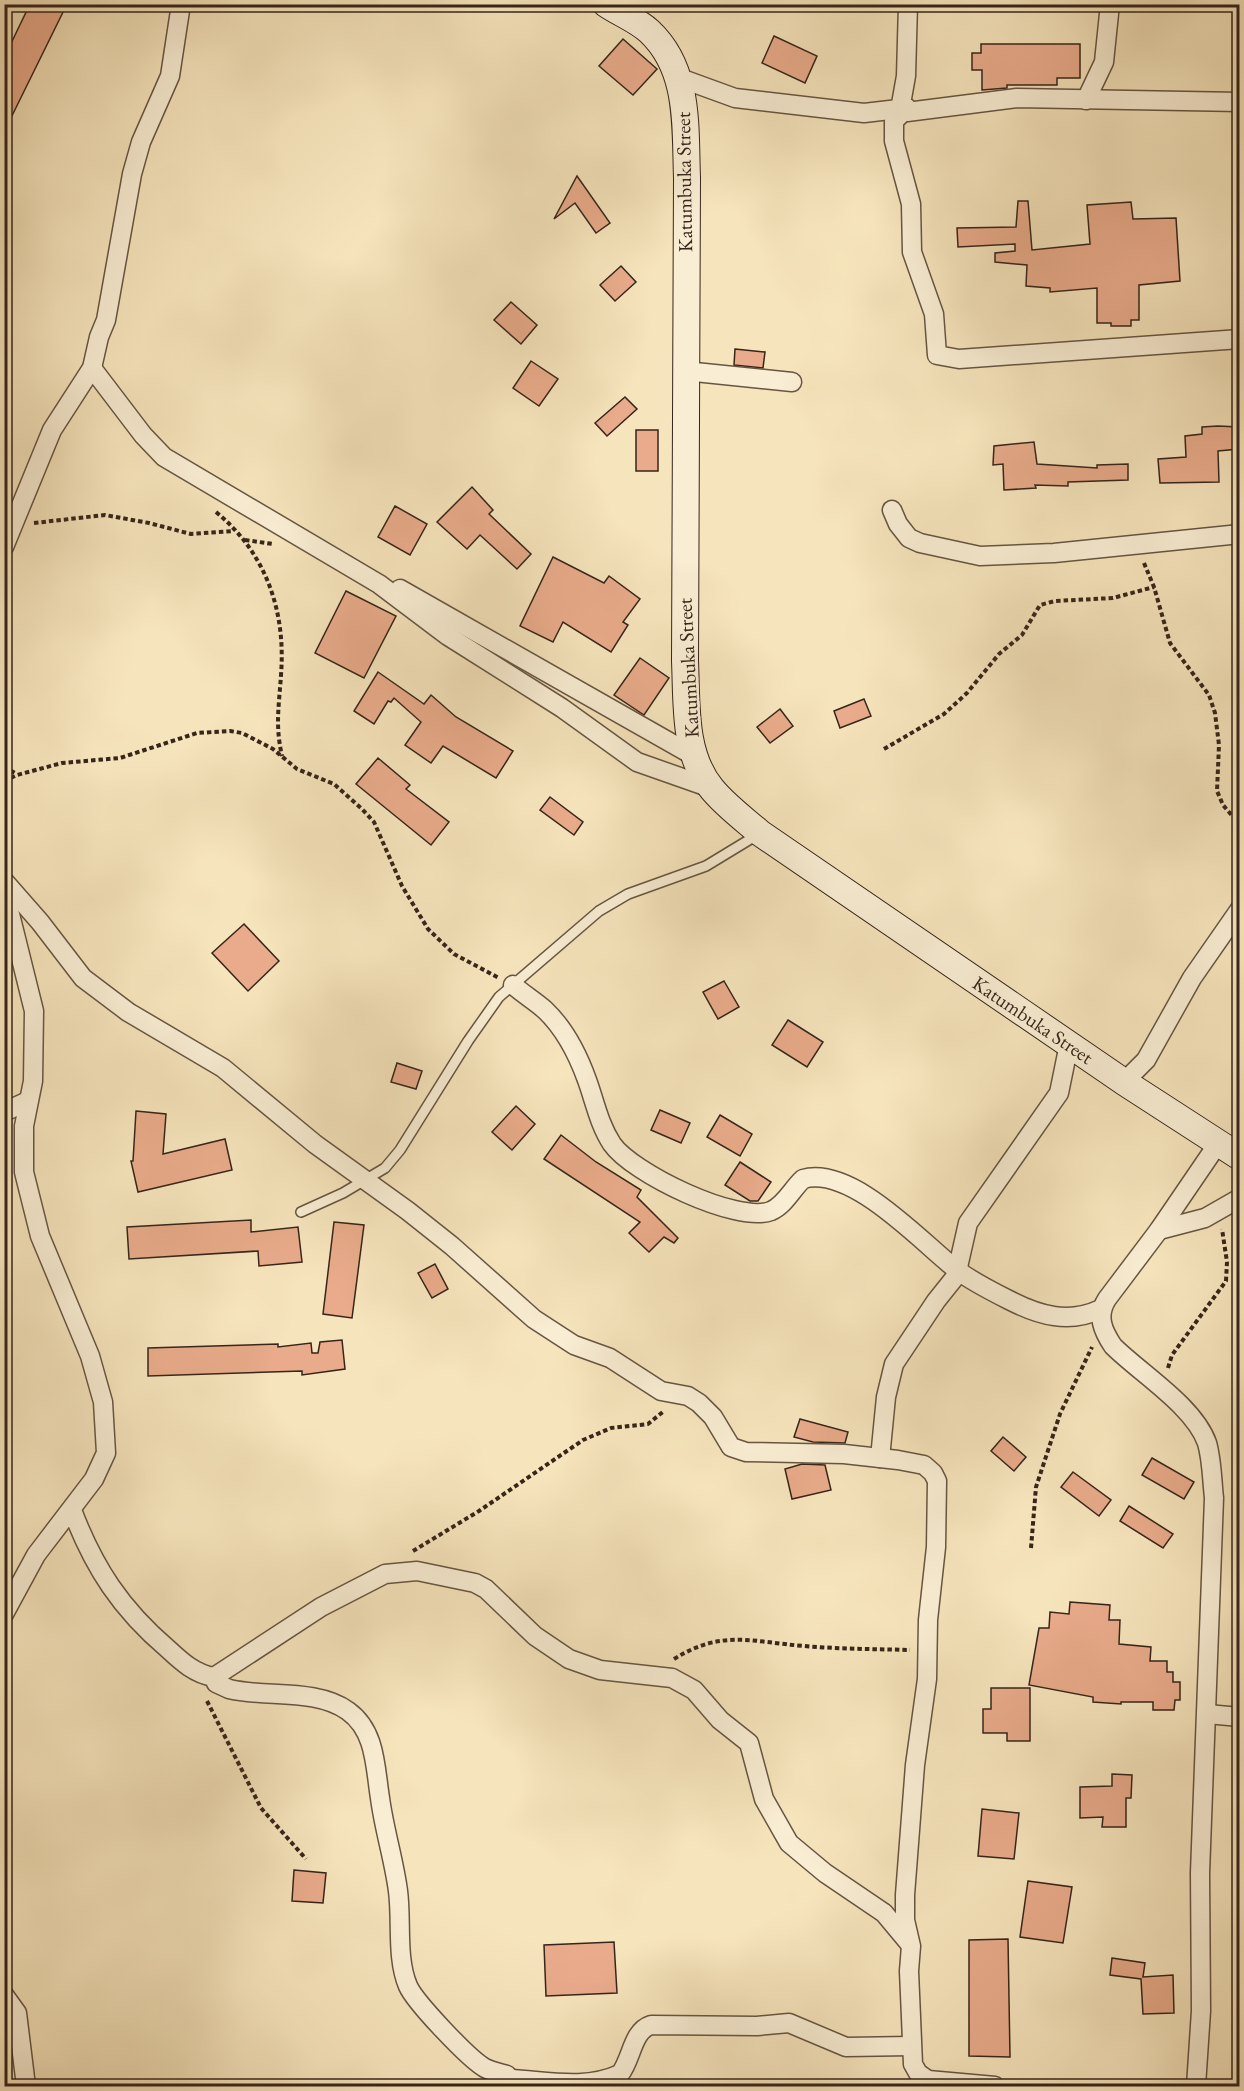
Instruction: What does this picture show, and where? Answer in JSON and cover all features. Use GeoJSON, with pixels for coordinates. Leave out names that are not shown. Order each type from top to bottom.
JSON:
{"type":"FeatureCollection","features":[{"type":"Feature","properties":{"kind":"main road","name":"Katumbuka Street"},"geometry":{"type":"LineString","coordinates":[[606,4],[648,30],[674,63],[680,78],[685,122],[687,178],[685,661],[688,725],[694,756],[711,788],[760,833],[1124,1082],[1239,1157]]}},
{"type":"Feature","properties":{"kind":"street"},"geometry":{"type":"LineString","coordinates":[[4,547],[51,430],[92,368],[99,337],[106,321],[136,158],[170,76],[182,4]]}},
{"type":"Feature","properties":{"kind":"street"},"geometry":{"type":"LineString","coordinates":[[908,4],[906,76],[901,104],[907,108],[907,112],[1017,98],[1239,102]]}},
{"type":"Feature","properties":{"kind":"street"},"geometry":{"type":"LineString","coordinates":[[1086,100],[1104,62],[1110,4]]}},
{"type":"Feature","properties":{"kind":"street"},"geometry":{"type":"LineString","coordinates":[[680,78],[735,98],[758,102],[864,113],[907,108]]}},
{"type":"Feature","properties":{"kind":"street"},"geometry":{"type":"LineString","coordinates":[[907,108],[894,121],[892,136],[910,198],[914,263],[934,314],[937,355],[959,359],[1239,339]]}},
{"type":"Feature","properties":{"kind":"street"},"geometry":{"type":"LineString","coordinates":[[92,368],[168,456],[694,756]]}},
{"type":"Feature","properties":{"kind":"street"},"geometry":{"type":"LineString","coordinates":[[92,368],[143,435],[164,456],[379,584],[448,636],[562,708],[637,762],[711,788]]}},
{"type":"Feature","properties":{"kind":"street"},"geometry":{"type":"LineString","coordinates":[[685,371],[792,382]]}},
{"type":"Feature","properties":{"kind":"street"},"geometry":{"type":"LineString","coordinates":[[892,510],[903,532],[920,543],[980,556],[1014,556],[1239,534]]}},
{"type":"Feature","properties":{"kind":"street"},"geometry":{"type":"LineString","coordinates":[[4,881],[40,922],[83,978],[128,1012],[223,1068],[315,1144],[452,1246],[534,1319],[574,1345],[610,1358],[654,1387],[676,1395],[688,1396],[699,1403],[713,1417],[728,1444],[736,1450],[880,1458],[924,1466],[933,1473],[937,1481],[936,1547],[928,1652],[906,1855],[905,1920],[911,1946],[909,1971],[912,2055],[910,2086]]}},
{"type":"Feature","properties":{"kind":"street"},"geometry":{"type":"LineString","coordinates":[[4,890],[34,1011],[33,1081],[23,1137],[24,1172],[29,1200],[40,1236],[83,1335],[103,1402],[105,1424],[105,1457],[94,1479],[36,1555],[4,1614]]}},
{"type":"Feature","properties":{"kind":"street"},"geometry":{"type":"LineString","coordinates":[[1124,1082],[1146,1060],[1192,978],[1239,909]]}},
{"type":"Feature","properties":{"kind":"street"},"geometry":{"type":"LineString","coordinates":[[513,985],[546,1012],[564,1034],[583,1071],[598,1116],[612,1143],[641,1171],[705,1201],[737,1211],[757,1213],[773,1210],[803,1179],[822,1178],[858,1192],[886,1208],[958,1271],[982,1287],[1045,1315],[1070,1318],[1102,1316]]}},
{"type":"Feature","properties":{"kind":"street"},"geometry":{"type":"LineString","coordinates":[[880,1458],[886,1397],[894,1364],[958,1271],[968,1223],[1052,1107],[1065,1077],[1069,1044]]}},
{"type":"Feature","properties":{"kind":"street"},"geometry":{"type":"LineString","coordinates":[[4,1112],[28,1101]]}},
{"type":"Feature","properties":{"kind":"street"},"geometry":{"type":"LineString","coordinates":[[1102,1316],[1219,1142]]}},
{"type":"Feature","properties":{"kind":"street"},"geometry":{"type":"LineString","coordinates":[[1159,1230],[1184,1225],[1218,1212],[1239,1198]]}},
{"type":"Feature","properties":{"kind":"street"},"geometry":{"type":"LineString","coordinates":[[1102,1316],[1113,1346],[1194,1421],[1207,1443],[1213,1487],[1200,1874],[1201,2011],[1196,2086]]}},
{"type":"Feature","properties":{"kind":"street"},"geometry":{"type":"LineString","coordinates":[[72,1510],[85,1544],[115,1596],[142,1626],[201,1675],[214,1677],[321,1607],[385,1574],[417,1572],[475,1582],[486,1589],[535,1636],[569,1659],[600,1670],[672,1678],[694,1690],[720,1720],[745,1739],[752,1752],[764,1799],[789,1843],[825,1873],[884,1913],[911,1946]]}},
{"type":"Feature","properties":{"kind":"street"},"geometry":{"type":"LineString","coordinates":[[214,1677],[216,1683],[246,1693],[328,1702],[350,1712],[366,1730],[372,1747],[386,1836],[396,1879],[402,1960],[408,1986],[422,2008],[485,2068],[507,2075],[513,2083],[603,2082],[620,2074],[638,2034],[643,2027],[651,2025],[757,2026],[789,2023],[846,2047],[912,2055]]}},
{"type":"Feature","properties":{"kind":"street"},"geometry":{"type":"LineString","coordinates":[[1207,1714],[1239,1718]]}},
{"type":"Feature","properties":{"kind":"street"},"geometry":{"type":"LineString","coordinates":[[4,1995],[17,2013],[26,2086]]}},
{"type":"Feature","properties":{"kind":"street"},"geometry":{"type":"LineString","coordinates":[[912,2055],[918,2073],[928,2080],[995,2086]]}},
{"type":"Feature","properties":{"kind":"lane"},"geometry":{"type":"LineString","coordinates":[[301,1212],[366,1181],[385,1168],[400,1150],[488,1011],[513,985],[612,901],[706,866],[760,833]]}},
{"type":"Feature","properties":{"kind":"path"},"geometry":{"type":"LineString","coordinates":[[211,508],[260,560],[274,594],[282,641],[276,714],[283,758]]}},
{"type":"Feature","properties":{"kind":"path"},"geometry":{"type":"LineString","coordinates":[[15,523],[105,515],[191,534],[234,531]]}},
{"type":"Feature","properties":{"kind":"path"},"geometry":{"type":"LineString","coordinates":[[1138,545],[1154,587],[1170,644],[1209,696],[1215,713],[1219,745],[1217,791],[1223,805],[1239,825]]}},
{"type":"Feature","properties":{"kind":"path"},"geometry":{"type":"LineString","coordinates":[[884,749],[944,714],[967,693],[999,654],[1022,634],[1040,605],[1055,601],[1113,598],[1154,587]]}},
{"type":"Feature","properties":{"kind":"path"},"geometry":{"type":"LineString","coordinates":[[4,781],[17,775],[62,763],[120,758],[175,739],[215,731],[242,733],[273,749],[297,769],[334,784],[374,822],[416,911],[444,944],[468,963],[513,985]]}},
{"type":"Feature","properties":{"kind":"path"},"geometry":{"type":"LineString","coordinates":[[4,767],[17,775]]}},
{"type":"Feature","properties":{"kind":"path"},"geometry":{"type":"LineString","coordinates":[[1172,1399],[1169,1360],[1226,1281],[1225,1245],[1218,1212]]}},
{"type":"Feature","properties":{"kind":"path"},"geometry":{"type":"LineString","coordinates":[[1031,1548],[1036,1487],[1060,1414],[1102,1316]]}},
{"type":"Feature","properties":{"kind":"path"},"geometry":{"type":"LineString","coordinates":[[385,1574],[397,1560],[479,1510],[570,1447],[600,1431],[648,1424],[669,1406],[676,1395]]}},
{"type":"Feature","properties":{"kind":"path"},"geometry":{"type":"LineString","coordinates":[[656,1675],[664,1665],[689,1650],[720,1639],[741,1638],[802,1646],[928,1652]]}},
{"type":"Feature","properties":{"kind":"path"},"geometry":{"type":"LineString","coordinates":[[188,1666],[261,1808],[306,1859]]}},
{"type":"Feature","properties":{"kind":"building"},"geometry":{"type":"Polygon","coordinates":[[[30,4],[67,4],[4,132],[4,58],[30,4]]]}},
{"type":"Feature","properties":{"kind":"building"},"geometry":{"type":"Polygon","coordinates":[[[774,36],[817,56],[805,83],[762,63],[774,36]]]}},
{"type":"Feature","properties":{"kind":"building"},"geometry":{"type":"Polygon","coordinates":[[[623,39],[657,69],[633,95],[599,66],[623,39]]]}},
{"type":"Feature","properties":{"kind":"building"},"geometry":{"type":"Polygon","coordinates":[[[981,44],[1080,44],[1080,78],[1057,78],[1057,85],[1007,85],[1007,88],[982,90],[982,70],[972,70],[972,53],[981,53],[981,44]]]}},
{"type":"Feature","properties":{"kind":"building"},"geometry":{"type":"Polygon","coordinates":[[[577,176],[610,223],[596,233],[575,203],[554,219],[577,176]]]}},
{"type":"Feature","properties":{"kind":"building"},"geometry":{"type":"Polygon","coordinates":[[[1018,201],[1028,201],[1032,250],[1090,244],[1087,205],[1131,202],[1133,219],[1176,218],[1180,281],[1139,285],[1139,320],[1131,320],[1131,326],[1111,326],[1111,323],[1097,323],[1097,288],[1050,292],[1050,288],[1026,286],[1027,265],[995,262],[995,253],[1015,251],[1015,244],[958,247],[957,228],[1016,227],[1018,201]]]}},
{"type":"Feature","properties":{"kind":"building"},"geometry":{"type":"Polygon","coordinates":[[[621,266],[636,282],[615,301],[600,285],[621,266]]]}},
{"type":"Feature","properties":{"kind":"building"},"geometry":{"type":"Polygon","coordinates":[[[511,302],[537,325],[521,344],[494,320],[511,302]]]}},
{"type":"Feature","properties":{"kind":"building"},"geometry":{"type":"Polygon","coordinates":[[[735,349],[765,352],[763,368],[734,365],[735,349]]]}},
{"type":"Feature","properties":{"kind":"building"},"geometry":{"type":"Polygon","coordinates":[[[531,361],[558,379],[539,406],[513,388],[531,361]]]}},
{"type":"Feature","properties":{"kind":"building"},"geometry":{"type":"Polygon","coordinates":[[[625,397],[637,409],[607,436],[595,423],[625,397]]]}},
{"type":"Feature","properties":{"kind":"building"},"geometry":{"type":"Polygon","coordinates":[[[1202,427],[1239,427],[1239,449],[1218,451],[1219,482],[1160,483],[1158,459],[1186,457],[1185,436],[1202,434],[1202,427]]]}},
{"type":"Feature","properties":{"kind":"building"},"geometry":{"type":"Polygon","coordinates":[[[636,430],[658,430],[658,471],[636,471],[636,430]]]}},
{"type":"Feature","properties":{"kind":"building"},"geometry":{"type":"Polygon","coordinates":[[[1034,442],[1037,464],[1097,468],[1097,465],[1128,464],[1128,480],[1068,482],[1068,486],[1035,485],[1036,488],[1004,490],[1003,464],[993,465],[994,446],[1034,442]]]}},
{"type":"Feature","properties":{"kind":"building"},"geometry":{"type":"Polygon","coordinates":[[[472,487],[493,510],[489,514],[531,554],[517,569],[480,535],[467,549],[437,522],[472,487]]]}},
{"type":"Feature","properties":{"kind":"building"},"geometry":{"type":"Polygon","coordinates":[[[395,506],[427,524],[410,555],[378,537],[395,506]]]}},
{"type":"Feature","properties":{"kind":"building"},"geometry":{"type":"Polygon","coordinates":[[[553,557],[604,583],[609,576],[640,599],[623,622],[628,625],[611,652],[563,622],[553,642],[520,626],[553,557]]]}},
{"type":"Feature","properties":{"kind":"building"},"geometry":{"type":"Polygon","coordinates":[[[346,591],[396,616],[364,678],[315,653],[346,591]]]}},
{"type":"Feature","properties":{"kind":"building"},"geometry":{"type":"Polygon","coordinates":[[[640,658],[669,678],[644,715],[614,695],[640,658]]]}},
{"type":"Feature","properties":{"kind":"building"},"geometry":{"type":"Polygon","coordinates":[[[378,672],[424,704],[431,695],[456,717],[513,751],[496,778],[443,746],[431,763],[405,745],[421,722],[394,698],[391,702],[388,701],[374,724],[354,711],[378,672]]]}},
{"type":"Feature","properties":{"kind":"building"},"geometry":{"type":"Polygon","coordinates":[[[864,699],[871,716],[840,728],[834,711],[864,699]]]}},
{"type":"Feature","properties":{"kind":"building"},"geometry":{"type":"Polygon","coordinates":[[[780,709],[793,726],[770,743],[757,727],[780,709]]]}},
{"type":"Feature","properties":{"kind":"building"},"geometry":{"type":"Polygon","coordinates":[[[378,758],[410,785],[406,789],[449,822],[431,845],[356,784],[378,758]]]}},
{"type":"Feature","properties":{"kind":"building"},"geometry":{"type":"Polygon","coordinates":[[[550,797],[583,822],[574,835],[540,810],[550,797]]]}},
{"type":"Feature","properties":{"kind":"building"},"geometry":{"type":"Polygon","coordinates":[[[244,924],[279,961],[248,991],[212,953],[244,924]]]}},
{"type":"Feature","properties":{"kind":"building"},"geometry":{"type":"Polygon","coordinates":[[[724,981],[739,1007],[718,1019],[703,992],[724,981]]]}},
{"type":"Feature","properties":{"kind":"building"},"geometry":{"type":"Polygon","coordinates":[[[788,1020],[823,1042],[807,1067],[772,1045],[788,1020]]]}},
{"type":"Feature","properties":{"kind":"building"},"geometry":{"type":"Polygon","coordinates":[[[397,1063],[422,1071],[416,1089],[391,1082],[397,1063]]]}},
{"type":"Feature","properties":{"kind":"building"},"geometry":{"type":"Polygon","coordinates":[[[516,1106],[535,1124],[512,1150],[492,1132],[516,1106]]]}},
{"type":"Feature","properties":{"kind":"building"},"geometry":{"type":"Polygon","coordinates":[[[660,1110],[690,1123],[681,1143],[651,1130],[660,1110]]]}},
{"type":"Feature","properties":{"kind":"building"},"geometry":{"type":"Polygon","coordinates":[[[136,1111],[166,1114],[163,1154],[225,1139],[232,1170],[138,1192],[131,1161],[133,1161],[136,1111]]]}},
{"type":"Feature","properties":{"kind":"building"},"geometry":{"type":"Polygon","coordinates":[[[720,1115],[752,1134],[740,1156],[707,1137],[720,1115]]]}},
{"type":"Feature","properties":{"kind":"building"},"geometry":{"type":"Polygon","coordinates":[[[561,1135],[596,1162],[641,1190],[637,1197],[678,1238],[674,1243],[664,1237],[649,1252],[629,1233],[640,1222],[544,1159],[561,1135]]]}},
{"type":"Feature","properties":{"kind":"building"},"geometry":{"type":"Polygon","coordinates":[[[740,1162],[771,1182],[758,1201],[750,1201],[725,1185],[740,1162]]]}},
{"type":"Feature","properties":{"kind":"building"},"geometry":{"type":"Polygon","coordinates":[[[251,1220],[251,1232],[298,1227],[302,1262],[259,1266],[258,1251],[129,1259],[127,1227],[251,1220]]]}},
{"type":"Feature","properties":{"kind":"building"},"geometry":{"type":"Polygon","coordinates":[[[334,1222],[364,1225],[352,1318],[323,1314],[334,1222]]]}},
{"type":"Feature","properties":{"kind":"building"},"geometry":{"type":"Polygon","coordinates":[[[435,1264],[448,1289],[432,1298],[418,1273],[435,1264]]]}},
{"type":"Feature","properties":{"kind":"building"},"geometry":{"type":"Polygon","coordinates":[[[342,1340],[345,1369],[302,1375],[302,1371],[148,1376],[148,1348],[278,1344],[278,1347],[311,1343],[312,1353],[318,1353],[320,1342],[342,1340]]]}},
{"type":"Feature","properties":{"kind":"building"},"geometry":{"type":"Polygon","coordinates":[[[800,1419],[848,1432],[845,1443],[813,1442],[794,1437],[800,1419]]]}},
{"type":"Feature","properties":{"kind":"building"},"geometry":{"type":"Polygon","coordinates":[[[1003,1437],[1026,1457],[1014,1471],[991,1451],[1003,1437]]]}},
{"type":"Feature","properties":{"kind":"building"},"geometry":{"type":"Polygon","coordinates":[[[1152,1458],[1194,1482],[1184,1499],[1142,1475],[1152,1458]]]}},
{"type":"Feature","properties":{"kind":"building"},"geometry":{"type":"Polygon","coordinates":[[[802,1464],[825,1465],[831,1490],[792,1499],[785,1469],[802,1464]]]}},
{"type":"Feature","properties":{"kind":"building"},"geometry":{"type":"Polygon","coordinates":[[[1073,1472],[1111,1500],[1099,1516],[1061,1487],[1073,1472]]]}},
{"type":"Feature","properties":{"kind":"building"},"geometry":{"type":"Polygon","coordinates":[[[1129,1506],[1173,1534],[1163,1548],[1120,1521],[1129,1506]]]}},
{"type":"Feature","properties":{"kind":"building"},"geometry":{"type":"Polygon","coordinates":[[[1070,1602],[1110,1605],[1109,1620],[1120,1620],[1119,1644],[1151,1647],[1150,1661],[1167,1661],[1167,1672],[1173,1672],[1173,1682],[1180,1682],[1180,1700],[1175,1700],[1174,1710],[1153,1710],[1153,1702],[1121,1702],[1121,1704],[1093,1702],[1093,1697],[1029,1685],[1039,1628],[1049,1628],[1050,1612],[1069,1614],[1070,1602]]]}},
{"type":"Feature","properties":{"kind":"building"},"geometry":{"type":"Polygon","coordinates":[[[991,1688],[1030,1688],[1030,1741],[1007,1741],[1007,1733],[983,1733],[983,1709],[991,1709],[991,1688]]]}},
{"type":"Feature","properties":{"kind":"building"},"geometry":{"type":"Polygon","coordinates":[[[1112,1774],[1132,1775],[1131,1798],[1126,1798],[1126,1827],[1102,1827],[1103,1817],[1080,1818],[1080,1787],[1112,1786],[1112,1774]]]}},
{"type":"Feature","properties":{"kind":"building"},"geometry":{"type":"Polygon","coordinates":[[[982,1809],[1019,1813],[1014,1859],[978,1856],[982,1809]]]}},
{"type":"Feature","properties":{"kind":"building"},"geometry":{"type":"Polygon","coordinates":[[[294,1870],[326,1873],[323,1903],[292,1901],[294,1870]]]}},
{"type":"Feature","properties":{"kind":"building"},"geometry":{"type":"Polygon","coordinates":[[[1028,1881],[1072,1887],[1063,1943],[1020,1937],[1028,1881]]]}},
{"type":"Feature","properties":{"kind":"building"},"geometry":{"type":"Polygon","coordinates":[[[1008,1939],[1010,2057],[969,2056],[969,1940],[1008,1939]]]}},
{"type":"Feature","properties":{"kind":"building"},"geometry":{"type":"Polygon","coordinates":[[[614,1942],[617,1993],[546,1996],[544,1945],[614,1942]]]}},
{"type":"Feature","properties":{"kind":"building"},"geometry":{"type":"Polygon","coordinates":[[[1112,1958],[1145,1963],[1143,1977],[1173,1975],[1174,2013],[1143,2014],[1141,1979],[1110,1975],[1112,1958]]]}}]}
